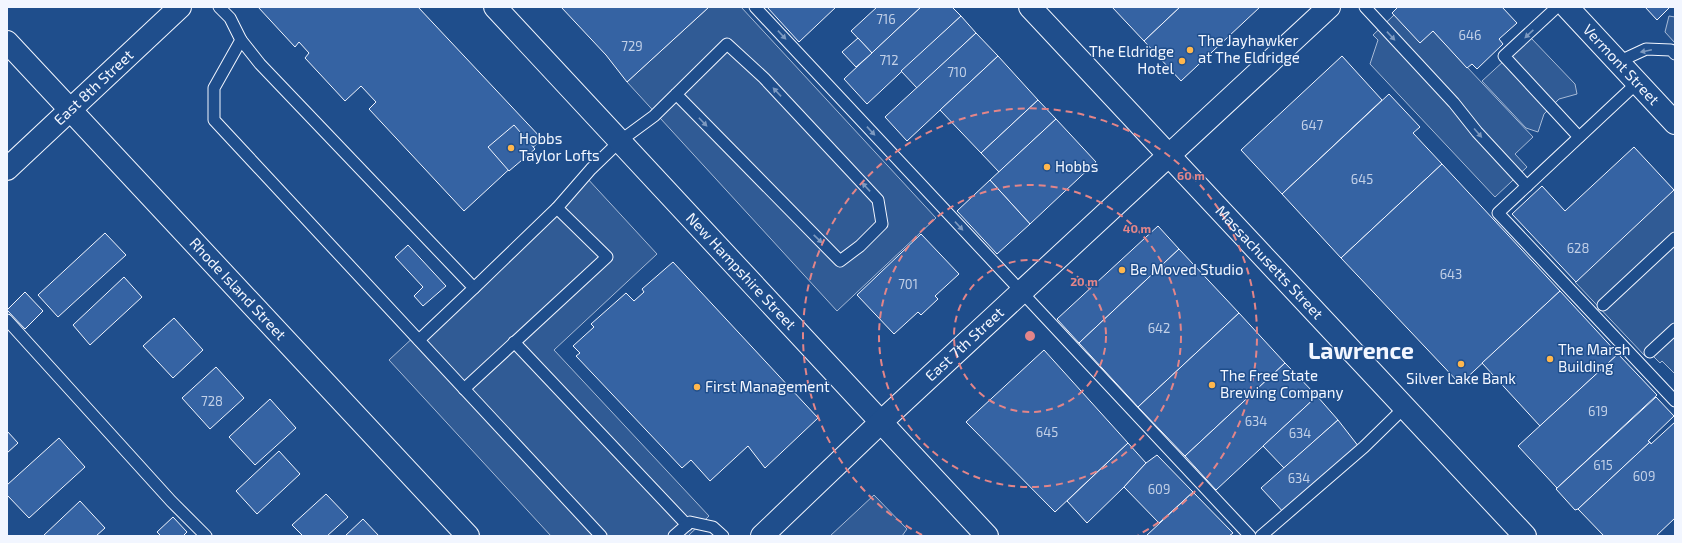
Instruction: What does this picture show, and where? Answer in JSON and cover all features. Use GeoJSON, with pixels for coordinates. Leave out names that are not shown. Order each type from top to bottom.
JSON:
{"type":"FeatureCollection","features":[{"type":"Feature","properties":{"kind":"street","name":"East 8th Street"},"geometry":{"type":"LineString","coordinates":[[7,169],[180,7]]}},
{"type":"Feature","properties":{"kind":"street","name":"New Hampshire Street"},"geometry":{"type":"LineString","coordinates":[[495,7],[987,536]]}},
{"type":"Feature","properties":{"kind":"street","name":"Massachusetts Street"},"geometry":{"type":"LineString","coordinates":[[1030,7],[1525,536]]}},
{"type":"Feature","properties":{"kind":"street","name":"Vermont Street"},"geometry":{"type":"LineString","coordinates":[[1567,7],[1675,123]]}},
{"type":"Feature","properties":{"kind":"street","name":"East 7th Street"},"geometry":{"type":"LineString","coordinates":[[762,536],[881,422],[1170,156],[1321,10]]}},
{"type":"Feature","properties":{"kind":"street","name":"Rhode Island Street"},"geometry":{"type":"LineString","coordinates":[[7,42],[468,536]]}},
{"type":"Feature","properties":{"kind":"lane"},"geometry":{"type":"LineString","coordinates":[[220,7],[230,18],[241,40],[260,64],[474,288]]}},
{"type":"Feature","properties":{"kind":"lane"},"geometry":{"type":"LineString","coordinates":[[755,7],[1250,536]]}},
{"type":"Feature","properties":{"kind":"lane"},"geometry":{"type":"LineString","coordinates":[[1365,7],[1454,103],[1477,132],[1527,186]]}},
{"type":"Feature","properties":{"kind":"lane"},"geometry":{"type":"LineString","coordinates":[[1557,7],[1504,56],[1580,137]]}},
{"type":"Feature","properties":{"kind":"lane"},"geometry":{"type":"LineString","coordinates":[[241,40],[214,88],[214,120],[601,536]]}},
{"type":"Feature","properties":{"kind":"lane"},"geometry":{"type":"LineString","coordinates":[[419,340],[558,208],[591,169],[620,141],[654,116],[676,94],[727,44],[764,78],[878,200],[882,224],[860,246],[840,261],[676,94]]}},
{"type":"Feature","properties":{"kind":"lane"},"geometry":{"type":"LineString","coordinates":[[1618,62],[1646,49],[1671,50],[1675,54]]}},
{"type":"Feature","properties":{"kind":"lane"},"geometry":{"type":"LineString","coordinates":[[1638,83],[1498,213],[1675,401]]}},
{"type":"Feature","properties":{"kind":"lane"},"geometry":{"type":"LineString","coordinates":[[464,389],[607,257],[558,208]]}},
{"type":"Feature","properties":{"kind":"lane"},"geometry":{"type":"LineString","coordinates":[[1603,305],[1675,238]]}},
{"type":"Feature","properties":{"kind":"lane"},"geometry":{"type":"LineString","coordinates":[[7,320],[171,501],[206,536]]}},
{"type":"Feature","properties":{"kind":"lane"},"geometry":{"type":"LineString","coordinates":[[1650,352],[1675,329]]}},
{"type":"Feature","properties":{"kind":"lane"},"geometry":{"type":"LineString","coordinates":[[514,342],[687,525]]}},
{"type":"Feature","properties":{"kind":"lane"},"geometry":{"type":"LineString","coordinates":[[1261,536],[1364,447],[1404,408]]}},
{"type":"Feature","properties":{"kind":"lane"},"geometry":{"type":"LineString","coordinates":[[674,536],[690,522],[713,527],[723,536]]}},
{"type":"Feature","properties":{"kind":"shaded area"},"geometry":{"type":"Polygon","coordinates":[[[709,7],[741,7],[936,218],[837,311],[627,82],[709,7]]]}},
{"type":"Feature","properties":{"kind":"shaded area"},"geometry":{"type":"Polygon","coordinates":[[[1394,15],[1433,31],[1533,137],[1515,154],[1527,167],[1495,197],[1370,64],[1378,40],[1373,35],[1394,15]]]}},
{"type":"Feature","properties":{"kind":"shaded area"},"geometry":{"type":"Polygon","coordinates":[[[1669,16],[1675,17],[1675,43],[1665,32],[1669,16]]]}},
{"type":"Feature","properties":{"kind":"shaded area"},"geometry":{"type":"Polygon","coordinates":[[[1530,37],[1575,84],[1577,94],[1559,99],[1544,114],[1538,132],[1526,128],[1482,81],[1530,37]]]}},
{"type":"Feature","properties":{"kind":"shaded area"},"geometry":{"type":"Polygon","coordinates":[[[586,177],[657,254],[554,350],[709,516],[688,536],[551,536],[389,360],[586,177]]]}},
{"type":"Feature","properties":{"kind":"shaded area"},"geometry":{"type":"Polygon","coordinates":[[[1673,190],[1675,192],[1675,374],[1662,361],[1660,363],[1650,353],[1645,356],[1575,282],[1673,190]]]}},
{"type":"Feature","properties":{"kind":"shaded area"},"geometry":{"type":"Polygon","coordinates":[[[874,495],[907,529],[902,536],[830,536],[874,495]]]}},
{"type":"Feature","properties":{"kind":"building"},"geometry":{"type":"Polygon","coordinates":[[[258,7],[418,7],[542,139],[464,211],[369,109],[376,102],[361,86],[345,101],[305,58],[309,53],[299,42],[295,47],[258,7]]]}},
{"type":"Feature","properties":{"kind":"building"},"geometry":{"type":"Polygon","coordinates":[[[561,7],[709,7],[627,82],[606,55],[561,7]]]}},
{"type":"Feature","properties":{"kind":"building"},"geometry":{"type":"Polygon","coordinates":[[[767,7],[836,7],[799,42],[767,7]]]}},
{"type":"Feature","properties":{"kind":"building"},"geometry":{"type":"Polygon","coordinates":[[[877,7],[921,7],[872,53],[851,31],[877,7]]]}},
{"type":"Feature","properties":{"kind":"building"},"geometry":{"type":"Polygon","coordinates":[[[921,7],[952,7],[961,16],[867,104],[844,79],[921,7]]]}},
{"type":"Feature","properties":{"kind":"building"},"geometry":{"type":"Polygon","coordinates":[[[1112,7],[1180,7],[1144,41],[1112,7]]]}},
{"type":"Feature","properties":{"kind":"building","name":"The Eldridge Hotel"},"geometry":{"type":"Polygon","coordinates":[[[1180,7],[1260,7],[1181,81],[1144,41],[1180,7]]]}},
{"type":"Feature","properties":{"kind":"building"},"geometry":{"type":"Polygon","coordinates":[[[1398,7],[1502,7],[1517,23],[1499,39],[1503,44],[1477,69],[1472,64],[1467,68],[1433,31],[1420,43],[1392,13],[1398,7]]]}},
{"type":"Feature","properties":{"kind":"building"},"geometry":{"type":"Polygon","coordinates":[[[1645,7],[1670,7],[1657,20],[1645,7]]]}},
{"type":"Feature","properties":{"kind":"building"},"geometry":{"type":"Polygon","coordinates":[[[961,16],[976,33],[917,88],[901,71],[961,16]]]}},
{"type":"Feature","properties":{"kind":"building"},"geometry":{"type":"Polygon","coordinates":[[[976,33],[998,56],[907,141],[885,117],[976,33]]]}},
{"type":"Feature","properties":{"kind":"building"},"geometry":{"type":"Polygon","coordinates":[[[858,38],[872,53],[856,67],[842,52],[858,38]]]}},
{"type":"Feature","properties":{"kind":"building"},"geometry":{"type":"Polygon","coordinates":[[[998,56],[1038,100],[981,153],[940,110],[998,56]]]}},
{"type":"Feature","properties":{"kind":"building"},"geometry":{"type":"Polygon","coordinates":[[[1342,56],[1382,100],[1282,194],[1241,150],[1342,56]]]}},
{"type":"Feature","properties":{"kind":"building"},"geometry":{"type":"Polygon","coordinates":[[[1389,94],[1420,127],[1413,133],[1442,164],[1341,258],[1282,194],[1389,94]]]}},
{"type":"Feature","properties":{"kind":"building"},"geometry":{"type":"Polygon","coordinates":[[[1038,100],[1056,119],[999,172],[981,153],[1038,100]]]}},
{"type":"Feature","properties":{"kind":"building","name":"Hobbs"},"geometry":{"type":"Polygon","coordinates":[[[1056,119],[1096,162],[1030,224],[990,180],[1056,119]]]}},
{"type":"Feature","properties":{"kind":"building","name":"Hobbs Taylor Lofts"},"geometry":{"type":"Polygon","coordinates":[[[514,125],[535,149],[509,171],[488,147],[514,125]]]}},
{"type":"Feature","properties":{"kind":"building"},"geometry":{"type":"Polygon","coordinates":[[[1634,147],[1674,190],[1576,282],[1512,214],[1542,186],[1565,211],[1634,147]]]}},
{"type":"Feature","properties":{"kind":"building"},"geometry":{"type":"Polygon","coordinates":[[[1442,164],[1560,291],[1460,384],[1341,258],[1442,164]]]}},
{"type":"Feature","properties":{"kind":"building"},"geometry":{"type":"Polygon","coordinates":[[[990,180],[1030,224],[997,254],[957,211],[990,180]]]}},
{"type":"Feature","properties":{"kind":"building"},"geometry":{"type":"Polygon","coordinates":[[[1158,226],[1179,249],[1079,343],[1057,319],[1158,226]]]}},
{"type":"Feature","properties":{"kind":"building"},"geometry":{"type":"Polygon","coordinates":[[[105,233],[126,255],[58,317],[38,295],[105,233]]]}},
{"type":"Feature","properties":{"kind":"building"},"geometry":{"type":"Polygon","coordinates":[[[921,234],[959,274],[935,296],[938,299],[921,315],[918,312],[894,334],[857,295],[921,234]]]}},
{"type":"Feature","properties":{"kind":"building"},"geometry":{"type":"Polygon","coordinates":[[[408,245],[446,286],[423,306],[414,296],[423,287],[395,257],[408,245]]]}},
{"type":"Feature","properties":{"kind":"building"},"geometry":{"type":"Polygon","coordinates":[[[1179,249],[1239,313],[1138,407],[1079,343],[1179,249]]]}},
{"type":"Feature","properties":{"kind":"building","name":"First Management"},"geometry":{"type":"Polygon","coordinates":[[[673,262],[818,418],[765,468],[748,446],[710,481],[691,460],[682,468],[576,356],[580,353],[573,346],[594,327],[591,324],[626,293],[634,301],[644,292],[642,289],[673,262]]]}},
{"type":"Feature","properties":{"kind":"building"},"geometry":{"type":"Polygon","coordinates":[[[124,277],[142,297],[90,345],[73,325],[124,277]]]}},
{"type":"Feature","properties":{"kind":"building","name":"The Marsh Building"},"geometry":{"type":"Polygon","coordinates":[[[1560,291],[1618,354],[1540,426],[1482,363],[1560,291]]]}},
{"type":"Feature","properties":{"kind":"building"},"geometry":{"type":"Polygon","coordinates":[[[25,292],[43,311],[25,329],[7,310],[25,292]]]}},
{"type":"Feature","properties":{"kind":"building","name":"The Free State Brewing Company"},"geometry":{"type":"Polygon","coordinates":[[[1239,313],[1285,363],[1185,456],[1138,407],[1239,313]]]}},
{"type":"Feature","properties":{"kind":"building"},"geometry":{"type":"Polygon","coordinates":[[[174,318],[203,350],[173,378],[143,346],[174,318]]]}},
{"type":"Feature","properties":{"kind":"building"},"geometry":{"type":"Polygon","coordinates":[[[1044,350],[1128,443],[1055,512],[966,422],[1044,350]]]}},
{"type":"Feature","properties":{"kind":"building"},"geometry":{"type":"Polygon","coordinates":[[[1618,354],[1657,395],[1557,488],[1518,446],[1618,354]]]}},
{"type":"Feature","properties":{"kind":"building"},"geometry":{"type":"Polygon","coordinates":[[[1285,363],[1317,396],[1216,490],[1185,456],[1285,363]]]}},
{"type":"Feature","properties":{"kind":"building"},"geometry":{"type":"Polygon","coordinates":[[[216,367],[244,398],[210,429],[182,398],[216,367]]]}},
{"type":"Feature","properties":{"kind":"building"},"geometry":{"type":"Polygon","coordinates":[[[1317,396],[1338,420],[1284,468],[1263,446],[1317,396]]]}},
{"type":"Feature","properties":{"kind":"building"},"geometry":{"type":"Polygon","coordinates":[[[1656,397],[1674,416],[1648,441],[1650,442],[1578,509],[1575,510],[1556,489],[1656,397]]]}},
{"type":"Feature","properties":{"kind":"building"},"geometry":{"type":"Polygon","coordinates":[[[270,399],[296,428],[255,465],[229,437],[270,399]]]}},
{"type":"Feature","properties":{"kind":"building"},"geometry":{"type":"Polygon","coordinates":[[[1338,420],[1359,447],[1286,515],[1261,488],[1338,420]]]}},
{"type":"Feature","properties":{"kind":"building"},"geometry":{"type":"Polygon","coordinates":[[[1675,422],[1675,518],[1656,536],[1604,536],[1578,509],[1650,442],[1651,444],[1675,422]]]}},
{"type":"Feature","properties":{"kind":"building"},"geometry":{"type":"Polygon","coordinates":[[[7,431],[18,443],[7,453],[7,431]]]}},
{"type":"Feature","properties":{"kind":"building"},"geometry":{"type":"Polygon","coordinates":[[[59,438],[85,467],[29,518],[7,495],[7,485],[59,438]]]}},
{"type":"Feature","properties":{"kind":"building"},"geometry":{"type":"Polygon","coordinates":[[[1128,443],[1146,463],[1087,523],[1067,501],[1128,443]]]}},
{"type":"Feature","properties":{"kind":"building"},"geometry":{"type":"Polygon","coordinates":[[[279,451],[300,474],[257,514],[236,491],[279,451]]]}},
{"type":"Feature","properties":{"kind":"building"},"geometry":{"type":"Polygon","coordinates":[[[1157,455],[1193,492],[1159,523],[1124,487],[1146,463],[1157,455]]]}},
{"type":"Feature","properties":{"kind":"building"},"geometry":{"type":"Polygon","coordinates":[[[1193,492],[1233,533],[1229,536],[1146,536],[1193,492]]]}},
{"type":"Feature","properties":{"kind":"building"},"geometry":{"type":"Polygon","coordinates":[[[326,494],[348,517],[327,536],[303,536],[292,525],[326,494]]]}},
{"type":"Feature","properties":{"kind":"building"},"geometry":{"type":"Polygon","coordinates":[[[80,501],[105,528],[96,536],[43,536],[80,501]]]}},
{"type":"Feature","properties":{"kind":"building"},"geometry":{"type":"Polygon","coordinates":[[[173,517],[187,532],[183,536],[161,536],[157,532],[173,517]]]}},
{"type":"Feature","properties":{"kind":"building"},"geometry":{"type":"Polygon","coordinates":[[[363,519],[379,536],[345,536],[363,519]]]}},
{"type":"Feature","properties":{"kind":"place","name":"The Jayhawker at The Eldridge"},"geometry":{"type":"Point","coordinates":[1190,50]}},
{"type":"Feature","properties":{"kind":"place","name":"The Eldridge Hotel"},"geometry":{"type":"Point","coordinates":[1182,61]}},
{"type":"Feature","properties":{"kind":"place","name":"Hobbs Taylor Lofts"},"geometry":{"type":"Point","coordinates":[511,148]}},
{"type":"Feature","properties":{"kind":"place","name":"Hobbs"},"geometry":{"type":"Point","coordinates":[1047,167]}},
{"type":"Feature","properties":{"kind":"place","name":"Be Moved Studio"},"geometry":{"type":"Point","coordinates":[1122,270]}},
{"type":"Feature","properties":{"kind":"place","name":"The Marsh Building"},"geometry":{"type":"Point","coordinates":[1550,359]}},
{"type":"Feature","properties":{"kind":"place","name":"Silver Lake Bank"},"geometry":{"type":"Point","coordinates":[1461,364]}},
{"type":"Feature","properties":{"kind":"place","name":"The Free State Brewing Company"},"geometry":{"type":"Point","coordinates":[1212,385]}},
{"type":"Feature","properties":{"kind":"place","name":"First Management"},"geometry":{"type":"Point","coordinates":[697,387]}},
{"type":"Feature","properties":{"kind":"district","name":"Lawrence"},"geometry":{"type":"Point","coordinates":[1361,351]}}]}
